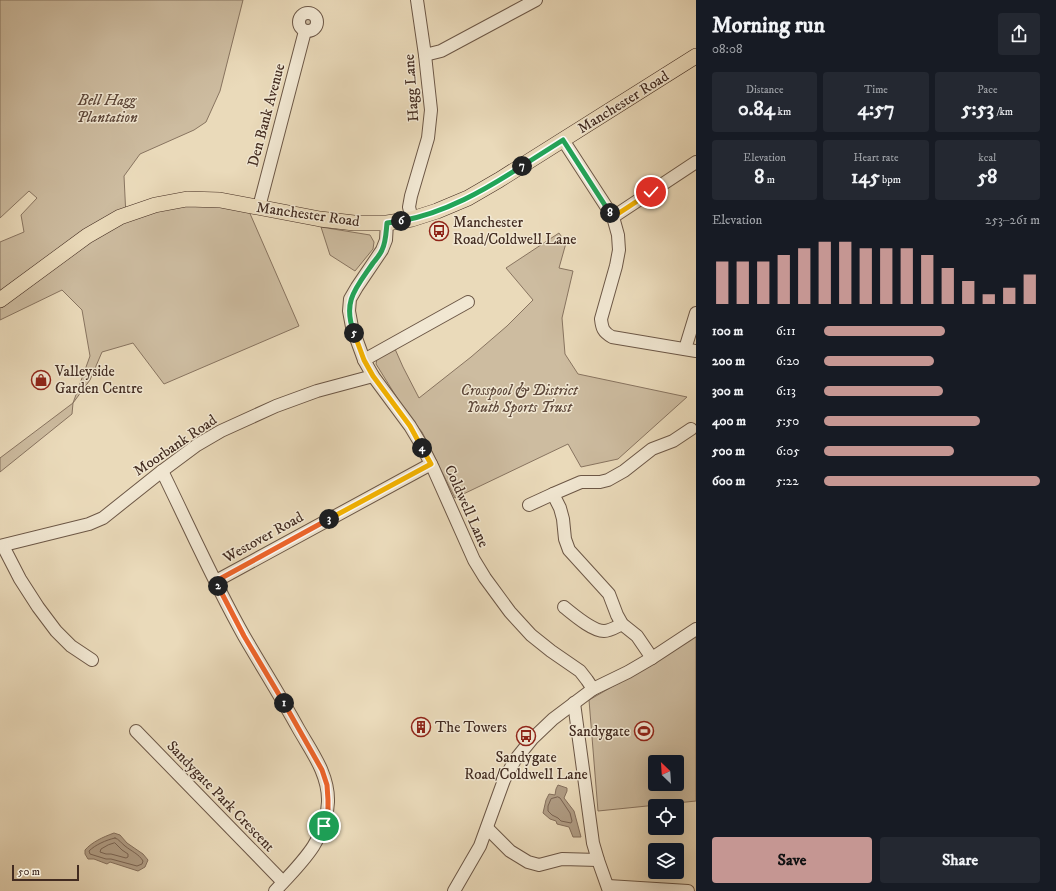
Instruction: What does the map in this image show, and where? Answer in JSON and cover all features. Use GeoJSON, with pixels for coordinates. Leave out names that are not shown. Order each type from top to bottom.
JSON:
{"type":"FeatureCollection","features":[{"type":"Feature","properties":{"kind":"main road","name":"Manchester Road"},"geometry":{"type":"LineString","coordinates":[[0,300],[87,236],[120,217],[155,205],[187,199],[220,200],[320,219],[387,223],[412,219],[437,211],[468,198],[499,180],[696,56]]}},
{"type":"Feature","properties":{"kind":"street","name":"Hagg Lane"},"geometry":{"type":"LineString","coordinates":[[412,219],[409,207],[428,138],[431,110],[417,0]]}},
{"type":"Feature","properties":{"kind":"street"},"geometry":{"type":"LineString","coordinates":[[425,55],[440,51],[536,0]]}},
{"type":"Feature","properties":{"kind":"street","name":"Den Bank Avenue"},"geometry":{"type":"LineString","coordinates":[[259,207],[305,31]]}},
{"type":"Feature","properties":{"kind":"street"},"geometry":{"type":"LineString","coordinates":[[563,140],[613,217],[618,235],[619,250],[616,266],[601,319],[602,326],[606,333],[612,337],[691,350],[696,313]]}},
{"type":"Feature","properties":{"kind":"street"},"geometry":{"type":"LineString","coordinates":[[613,217],[696,162]]}},
{"type":"Feature","properties":{"kind":"street","name":"Coldwell Lane"},"geometry":{"type":"LineString","coordinates":[[387,223],[386,240],[382,250],[350,299],[349,311],[352,327],[364,360],[373,376],[410,426],[431,464],[474,560],[485,578],[510,612],[531,635],[550,651],[580,672],[594,689]]}},
{"type":"Feature","properties":{"kind":"street"},"geometry":{"type":"LineString","coordinates":[[364,360],[468,302]]}},
{"type":"Feature","properties":{"kind":"street","name":"Moorbank Road"},"geometry":{"type":"LineString","coordinates":[[1,546],[96,521],[102,518],[197,445],[215,434],[276,406],[317,391],[373,376]]}},
{"type":"Feature","properties":{"kind":"street"},"geometry":{"type":"LineString","coordinates":[[529,505],[581,482],[600,482],[608,480],[624,471],[649,446],[673,441],[691,428]]}},
{"type":"Feature","properties":{"kind":"street","name":"Westover Road"},"geometry":{"type":"LineString","coordinates":[[216,581],[431,464]]}},
{"type":"Feature","properties":{"kind":"street"},"geometry":{"type":"LineString","coordinates":[[162,471],[244,636],[281,696],[322,770],[327,785],[328,813],[324,826],[309,855],[280,887]]}},
{"type":"Feature","properties":{"kind":"street"},"geometry":{"type":"LineString","coordinates":[[553,494],[560,508],[563,519],[565,539],[569,550],[609,594],[622,624],[637,636],[652,658]]}},
{"type":"Feature","properties":{"kind":"street"},"geometry":{"type":"LineString","coordinates":[[1,546],[38,607],[56,631],[71,646],[92,660]]}},
{"type":"Feature","properties":{"kind":"street"},"geometry":{"type":"LineString","coordinates":[[564,607],[596,629],[604,631],[622,624]]}},
{"type":"Feature","properties":{"kind":"street"},"geometry":{"type":"LineString","coordinates":[[454,891],[480,846],[504,780],[515,760],[532,739],[553,718],[594,689],[652,658],[696,629]]}},
{"type":"Feature","properties":{"kind":"street"},"geometry":{"type":"LineString","coordinates":[[574,703],[593,843],[608,888],[688,891]]}},
{"type":"Feature","properties":{"kind":"street","name":"Sandygate Park Crescent"},"geometry":{"type":"LineString","coordinates":[[136,731],[280,887]]}},
{"type":"Feature","properties":{"kind":"street"},"geometry":{"type":"LineString","coordinates":[[487,828],[510,851],[528,862],[539,865],[562,860],[598,860]]}},
{"type":"Feature","properties":{"kind":"green space","name":"Bell Hagg Plantation"},"geometry":{"type":"Polygon","coordinates":[[[0,0],[243,0],[220,91],[206,122],[194,130],[140,154],[124,176],[126,217],[186,205],[248,209],[299,326],[164,384],[133,343],[102,352],[90,380],[73,403],[90,356],[82,310],[62,290],[0,320],[0,242],[24,232],[21,215],[37,198],[29,191],[0,218],[0,0]]]}},
{"type":"Feature","properties":{"kind":"green space"},"geometry":{"type":"Polygon","coordinates":[[[306,17],[310,17],[312,18],[312,26],[306,27],[303,24],[303,20],[306,17]]]}},
{"type":"Feature","properties":{"kind":"green space"},"geometry":{"type":"Polygon","coordinates":[[[321,227],[370,235],[374,242],[373,249],[355,271],[330,255],[321,227]]]}},
{"type":"Feature","properties":{"kind":"green space","name":"Crosspool & District Youth Sports Trust"},"geometry":{"type":"Polygon","coordinates":[[[559,233],[566,243],[559,268],[573,271],[562,318],[565,354],[578,374],[687,397],[618,459],[581,467],[568,444],[455,498],[422,432],[404,409],[376,364],[377,359],[395,349],[419,398],[471,357],[507,326],[533,300],[506,268],[559,233]]]}},
{"type":"Feature","properties":{"kind":"green space"},"geometry":{"type":"Polygon","coordinates":[[[73,403],[72,414],[0,472],[0,458],[73,403]]]}},
{"type":"Feature","properties":{"kind":"green space","name":"Sandygate"},"geometry":{"type":"Polygon","coordinates":[[[696,635],[696,801],[684,802],[684,799],[648,799],[648,806],[598,811],[589,700],[636,673],[696,635]]]}},
{"type":"Feature","properties":{"kind":"water"},"geometry":{"type":"Polygon","coordinates":[[[558,785],[567,788],[564,798],[574,811],[581,837],[573,837],[569,827],[557,824],[556,821],[550,819],[543,813],[549,794],[555,795],[558,785]]]}},
{"type":"Feature","properties":{"kind":"water"},"geometry":{"type":"Polygon","coordinates":[[[114,833],[120,835],[127,843],[143,854],[148,860],[145,867],[138,871],[110,862],[107,864],[94,859],[88,859],[85,854],[85,850],[88,847],[98,840],[114,833]]]}},
{"type":"Feature","properties":{"kind":"place","name":"Manchester Road/Coldwell Lane"},"geometry":{"type":"Point","coordinates":[439,231]}},
{"type":"Feature","properties":{"kind":"place","name":"Valleyside Garden Centre"},"geometry":{"type":"Point","coordinates":[41,380]}},
{"type":"Feature","properties":{"kind":"place","name":"The Towers"},"geometry":{"type":"Point","coordinates":[421,727]}},
{"type":"Feature","properties":{"kind":"place","name":"Sandygate"},"geometry":{"type":"Point","coordinates":[644,731]}},
{"type":"Feature","properties":{"kind":"place","name":"Sandygate Road/Coldwell Lane"},"geometry":{"type":"Point","coordinates":[526,736]}},
{"type":"Feature","properties":{"kind":"route"},"geometry":{"type":"LineString","coordinates":[[324,826],[328,813],[328,800],[327,785],[322,770],[281,696],[244,636],[216,581],[431,464],[410,426],[373,376],[364,360],[352,327],[349,311],[350,299],[382,250],[386,240],[387,223],[412,219],[437,211],[468,198],[563,140],[613,217],[651,192]]}}]}
